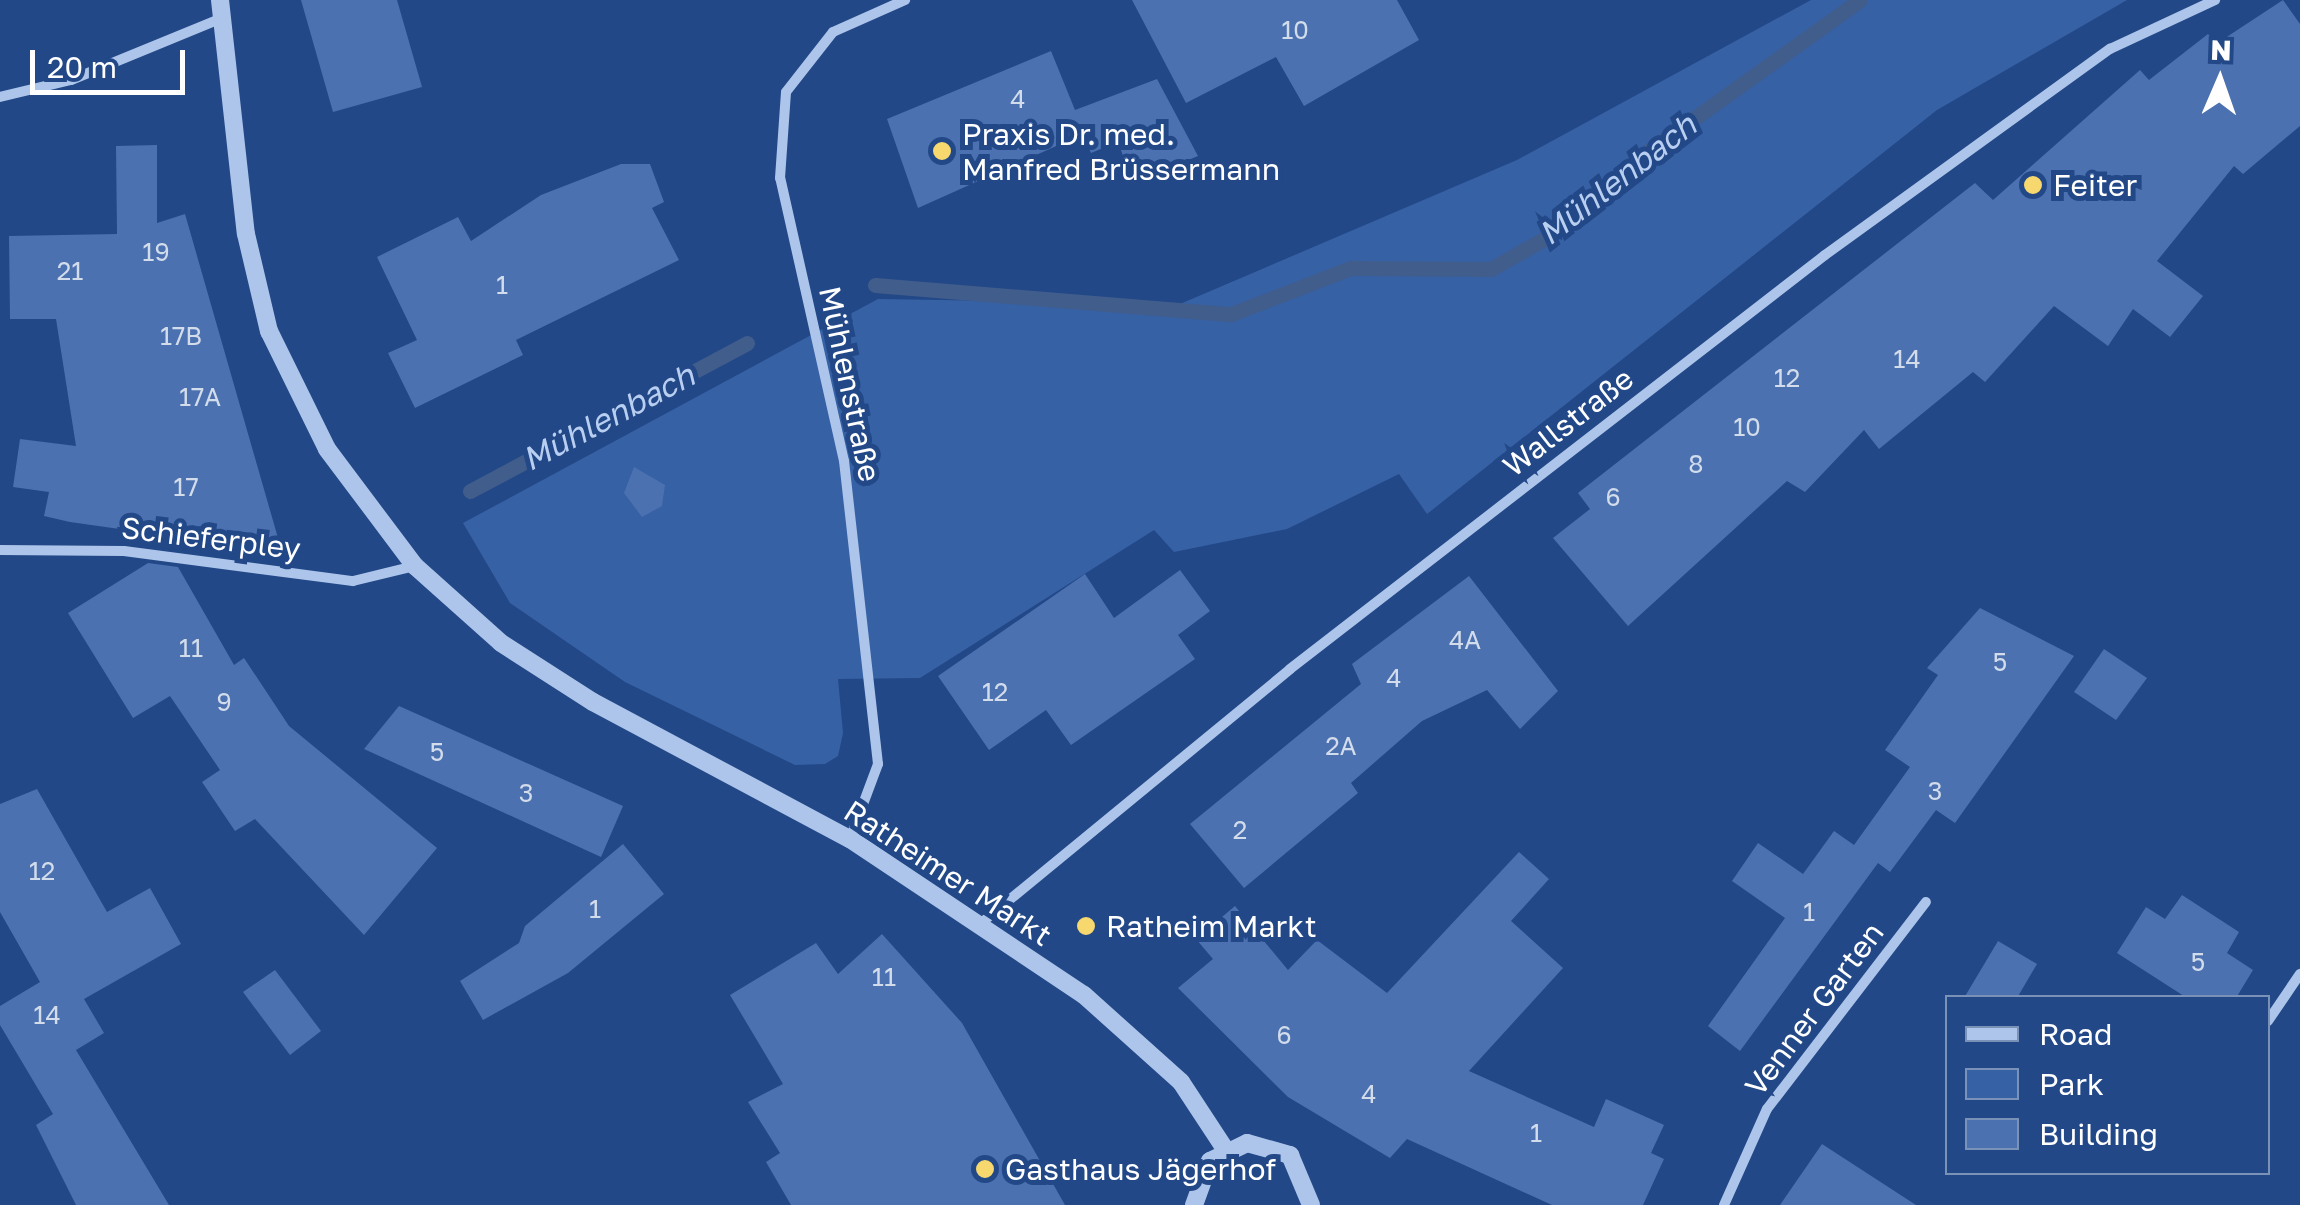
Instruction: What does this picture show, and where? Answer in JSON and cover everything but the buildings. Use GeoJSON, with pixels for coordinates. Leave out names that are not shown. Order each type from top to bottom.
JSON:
{"type":"FeatureCollection","features":[{"type":"Feature","properties":{"kind":"street","name":"Mühlenstraße"},"geometry":{"type":"LineString","coordinates":[[850,839],[878,764],[844,461],[780,178],[786,92],[833,32],[905,0]]}},
{"type":"Feature","properties":{"kind":"street","name":"Wallstraße"},"geometry":{"type":"LineString","coordinates":[[980,924],[1290,668],[1825,255],[2110,50],[2215,0]]}},
{"type":"Feature","properties":{"kind":"street","name":"Ratheimer Markt"},"geometry":{"type":"LineString","coordinates":[[220,9],[246,234],[269,331],[328,450],[415,566],[501,643],[593,702],[850,839],[1084,995],[1182,1082],[1225,1149]]}},
{"type":"Feature","properties":{"kind":"street"},"geometry":{"type":"LineString","coordinates":[[0,97],[71,80],[220,9]]}},
{"type":"Feature","properties":{"kind":"street","name":"Schieferpley"},"geometry":{"type":"LineString","coordinates":[[0,550],[124,551],[353,581],[415,566]]}},
{"type":"Feature","properties":{"kind":"street","name":"Venner Garten"},"geometry":{"type":"LineString","coordinates":[[1724,1205],[1767,1109],[1926,902]]}},
{"type":"Feature","properties":{"kind":"street"},"geometry":{"type":"LineString","coordinates":[[2270,1018],[2300,974]]}},
{"type":"Feature","properties":{"kind":"street"},"geometry":{"type":"LineString","coordinates":[[1194,1205],[1200,1176],[1225,1149],[1270,1145],[1290,1155],[1311,1205]]}},
{"type":"Feature","properties":{"kind":"green space"},"geometry":{"type":"Polygon","coordinates":[[[1811,0],[2127,0],[1937,110],[1427,514],[1399,474],[1287,529],[1174,552],[1154,530],[920,678],[838,679],[843,733],[838,756],[825,764],[795,765],[625,682],[510,603],[463,523],[878,299],[1180,304],[1517,160],[1811,0]]]}},
{"type":"Feature","properties":{"kind":"waterway","name":"Mühlenbach"},"geometry":{"type":"LineString","coordinates":[[875,285],[1231,314],[1351,268],[1491,269],[1556,232],[1640,157],[1860,0]]}},
{"type":"Feature","properties":{"kind":"waterway","name":"Mühlenbach"},"geometry":{"type":"LineString","coordinates":[[470,491],[747,343]]}},
{"type":"Feature","properties":{"kind":"place","name":"Praxis Dr. med. Manfred Brüssermann"},"geometry":{"type":"Point","coordinates":[942,151]}},
{"type":"Feature","properties":{"kind":"place","name":"Feiter"},"geometry":{"type":"Point","coordinates":[2033,185]}},
{"type":"Feature","properties":{"kind":"place","name":"Ratheim Markt"},"geometry":{"type":"Point","coordinates":[1086,926]}},
{"type":"Feature","properties":{"kind":"place","name":"Gasthaus Jägerhof"},"geometry":{"type":"Point","coordinates":[985,1169]}}]}
